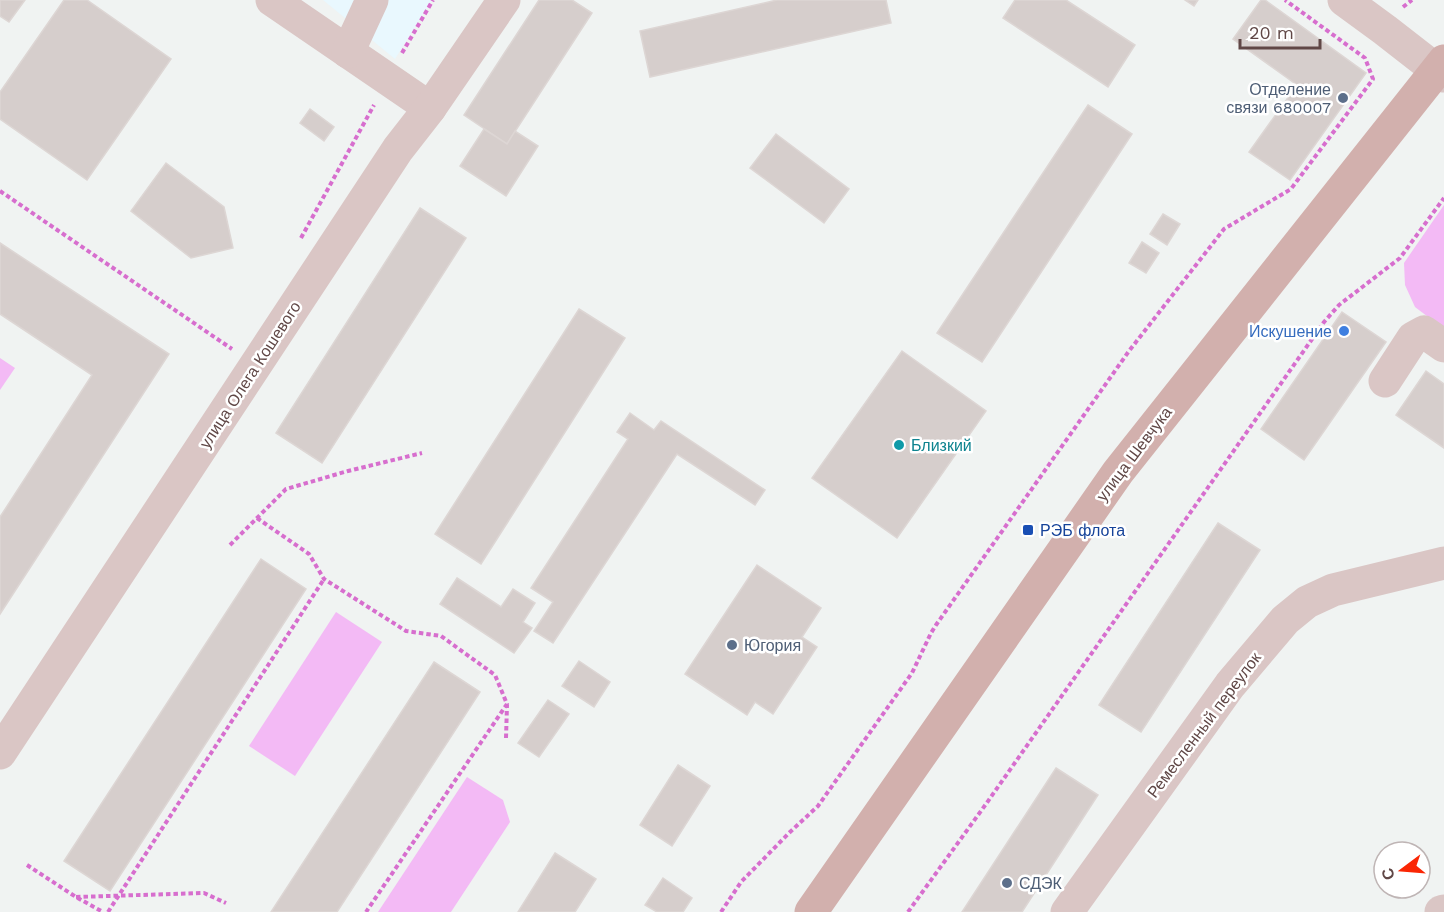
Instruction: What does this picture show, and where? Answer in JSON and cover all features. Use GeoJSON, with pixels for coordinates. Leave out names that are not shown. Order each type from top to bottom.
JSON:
{"type":"FeatureCollection","features":[{"type":"Feature","properties":{"kind":"main road","name":"улица Шевчука"},"geometry":{"type":"LineString","coordinates":[[811,912],[1119,472],[1442,69]]}},
{"type":"Feature","properties":{"kind":"street"},"geometry":{"type":"LineString","coordinates":[[272,0],[430,108]]}},
{"type":"Feature","properties":{"kind":"street"},"geometry":{"type":"LineString","coordinates":[[348,52],[372,0]]}},
{"type":"Feature","properties":{"kind":"street","name":"улица Олега Кошевого"},"geometry":{"type":"LineString","coordinates":[[0,753],[398,149],[430,108],[504,0]]}},
{"type":"Feature","properties":{"kind":"street"},"geometry":{"type":"LineString","coordinates":[[1344,0],[1442,69]]}},
{"type":"Feature","properties":{"kind":"street"},"geometry":{"type":"LineString","coordinates":[[1385,381],[1413,338],[1424,332],[1444,346]]}},
{"type":"Feature","properties":{"kind":"street","name":"Ремесленный переулок"},"geometry":{"type":"LineString","coordinates":[[1067,912],[1230,685],[1285,621],[1307,602],[1333,590],[1444,562]]}},
{"type":"Feature","properties":{"kind":"path"},"geometry":{"type":"LineString","coordinates":[[296,246],[433,0]]}},
{"type":"Feature","properties":{"kind":"path"},"geometry":{"type":"LineString","coordinates":[[721,912],[741,882],[818,806],[912,673],[931,633],[943,615],[1129,351],[1224,229],[1292,189],[1373,79],[1365,58],[1285,0]]}},
{"type":"Feature","properties":{"kind":"path"},"geometry":{"type":"LineString","coordinates":[[0,191],[232,349]]}},
{"type":"Feature","properties":{"kind":"path"},"geometry":{"type":"LineString","coordinates":[[908,912],[1324,322],[1339,305],[1400,258],[1444,198]]}},
{"type":"Feature","properties":{"kind":"path"},"geometry":{"type":"LineString","coordinates":[[230,545],[286,489],[422,453]]}},
{"type":"Feature","properties":{"kind":"path"},"geometry":{"type":"LineString","coordinates":[[257,518],[309,554],[324,579],[406,631],[441,636],[495,675],[507,704],[506,738]]}},
{"type":"Feature","properties":{"kind":"path"},"geometry":{"type":"LineString","coordinates":[[27,865],[76,897],[105,912],[119,896],[324,579]]}},
{"type":"Feature","properties":{"kind":"path"},"geometry":{"type":"LineString","coordinates":[[366,912],[507,704]]}},
{"type":"Feature","properties":{"kind":"path"},"geometry":{"type":"LineString","coordinates":[[76,897],[204,893],[226,903]]}},
{"type":"Feature","properties":{"kind":"shaded area"},"geometry":{"type":"Polygon","coordinates":[[[323,0],[432,0],[395,59],[323,0]]]}},
{"type":"Feature","properties":{"kind":"shaded area"},"geometry":{"type":"Polygon","coordinates":[[[1444,205],[1444,329],[1415,307],[1405,285],[1404,263],[1444,205]]]}},
{"type":"Feature","properties":{"kind":"shaded area"},"geometry":{"type":"Polygon","coordinates":[[[0,358],[15,368],[0,390],[0,358]]]}},
{"type":"Feature","properties":{"kind":"shaded area"},"geometry":{"type":"Polygon","coordinates":[[[336,612],[382,642],[295,776],[249,746],[336,612]]]}},
{"type":"Feature","properties":{"kind":"shaded area"},"geometry":{"type":"Polygon","coordinates":[[[467,777],[503,800],[510,822],[451,912],[378,912],[467,777]]]}},
{"type":"Feature","properties":{"kind":"building"},"geometry":{"type":"Polygon","coordinates":[[[0,0],[25,0],[9,22],[0,16],[0,0]]]}},
{"type":"Feature","properties":{"kind":"building"},"geometry":{"type":"Polygon","coordinates":[[[64,0],[87,0],[171,59],[87,180],[0,119],[0,92],[64,0]]]}},
{"type":"Feature","properties":{"kind":"building"},"geometry":{"type":"Polygon","coordinates":[[[539,0],[572,0],[592,13],[507,144],[464,115],[539,0]]]}},
{"type":"Feature","properties":{"kind":"building"},"geometry":{"type":"Polygon","coordinates":[[[777,0],[886,0],[891,23],[650,77],[640,31],[777,0]]]}},
{"type":"Feature","properties":{"kind":"building"},"geometry":{"type":"Polygon","coordinates":[[[1015,0],[1066,0],[1135,45],[1108,87],[1003,18],[1015,0]]]}},
{"type":"Feature","properties":{"kind":"building"},"geometry":{"type":"Polygon","coordinates":[[[1185,0],[1198,0],[1194,6],[1185,0]]]}},
{"type":"Feature","properties":{"kind":"building"},"geometry":{"type":"Polygon","coordinates":[[[1261,0],[1265,0],[1366,73],[1290,180],[1249,152],[1297,85],[1233,39],[1261,0]]]}},
{"type":"Feature","properties":{"kind":"building"},"geometry":{"type":"Polygon","coordinates":[[[1088,105],[1132,134],[982,362],[937,333],[1088,105]]]}},
{"type":"Feature","properties":{"kind":"building"},"geometry":{"type":"Polygon","coordinates":[[[310,109],[334,127],[324,141],[300,123],[310,109]]]}},
{"type":"Feature","properties":{"kind":"building"},"geometry":{"type":"Polygon","coordinates":[[[484,129],[507,144],[515,131],[538,146],[506,196],[460,166],[484,129]]]}},
{"type":"Feature","properties":{"kind":"building"},"geometry":{"type":"Polygon","coordinates":[[[776,134],[849,189],[824,223],[750,168],[776,134]]]}},
{"type":"Feature","properties":{"kind":"building"},"geometry":{"type":"Polygon","coordinates":[[[166,163],[224,207],[233,248],[191,258],[131,211],[166,163]]]}},
{"type":"Feature","properties":{"kind":"building"},"geometry":{"type":"Polygon","coordinates":[[[420,208],[466,238],[322,463],[276,433],[420,208]]]}},
{"type":"Feature","properties":{"kind":"building"},"geometry":{"type":"Polygon","coordinates":[[[1163,214],[1180,224],[1167,245],[1150,234],[1163,214]]]}},
{"type":"Feature","properties":{"kind":"building"},"geometry":{"type":"Polygon","coordinates":[[[1142,242],[1159,253],[1146,273],[1129,263],[1142,242]]]}},
{"type":"Feature","properties":{"kind":"building"},"geometry":{"type":"Polygon","coordinates":[[[0,243],[169,354],[0,614],[0,517],[92,375],[0,314],[0,243]]]}},
{"type":"Feature","properties":{"kind":"building"},"geometry":{"type":"Polygon","coordinates":[[[579,309],[625,338],[481,564],[435,534],[579,309]]]}},
{"type":"Feature","properties":{"kind":"building"},"geometry":{"type":"Polygon","coordinates":[[[1342,312],[1386,342],[1304,460],[1261,429],[1342,312]]]}},
{"type":"Feature","properties":{"kind":"building","name":"Близкий"},"geometry":{"type":"Polygon","coordinates":[[[902,351],[986,411],[897,538],[812,478],[902,351]]]}},
{"type":"Feature","properties":{"kind":"building"},"geometry":{"type":"Polygon","coordinates":[[[1426,371],[1444,384],[1444,448],[1396,415],[1426,371]]]}},
{"type":"Feature","properties":{"kind":"building"},"geometry":{"type":"Polygon","coordinates":[[[630,413],[654,430],[661,421],[765,490],[755,505],[677,454],[553,643],[534,631],[553,602],[531,588],[628,439],[617,432],[630,413]]]}},
{"type":"Feature","properties":{"kind":"building"},"geometry":{"type":"Polygon","coordinates":[[[1218,523],[1260,550],[1141,732],[1099,705],[1218,523]]]}},
{"type":"Feature","properties":{"kind":"building"},"geometry":{"type":"Polygon","coordinates":[[[261,559],[306,589],[110,891],[64,861],[261,559]]]}},
{"type":"Feature","properties":{"kind":"building"},"geometry":{"type":"Polygon","coordinates":[[[757,565],[821,608],[802,637],[817,647],[773,714],[755,702],[747,715],[685,674],[757,565]]]}},
{"type":"Feature","properties":{"kind":"building"},"geometry":{"type":"Polygon","coordinates":[[[457,578],[501,607],[513,589],[535,603],[523,622],[532,628],[514,653],[440,604],[457,578]]]}},
{"type":"Feature","properties":{"kind":"building"},"geometry":{"type":"Polygon","coordinates":[[[579,661],[610,682],[594,707],[562,686],[579,661]]]}},
{"type":"Feature","properties":{"kind":"building"},"geometry":{"type":"Polygon","coordinates":[[[434,662],[480,692],[337,912],[271,912],[434,662]]]}},
{"type":"Feature","properties":{"kind":"building"},"geometry":{"type":"Polygon","coordinates":[[[548,700],[569,714],[539,757],[518,743],[548,700]]]}},
{"type":"Feature","properties":{"kind":"building"},"geometry":{"type":"Polygon","coordinates":[[[678,765],[710,786],[672,846],[640,825],[678,765]]]}},
{"type":"Feature","properties":{"kind":"building"},"geometry":{"type":"Polygon","coordinates":[[[1056,768],[1098,795],[1022,912],[962,912],[1056,768]]]}},
{"type":"Feature","properties":{"kind":"building"},"geometry":{"type":"Polygon","coordinates":[[[555,853],[596,879],[575,912],[518,912],[555,853]]]}},
{"type":"Feature","properties":{"kind":"building"},"geometry":{"type":"Polygon","coordinates":[[[663,878],[692,898],[683,912],[657,912],[645,905],[663,878]]]}},
{"type":"Feature","properties":{"kind":"place","name":"Отделение связи 680007"},"geometry":{"type":"Point","coordinates":[1343,98]}},
{"type":"Feature","properties":{"kind":"place","name":"Искушение"},"geometry":{"type":"Point","coordinates":[1344,331]}},
{"type":"Feature","properties":{"kind":"place","name":"Близкий"},"geometry":{"type":"Point","coordinates":[899,445]}},
{"type":"Feature","properties":{"kind":"place","name":"РЭБ флота"},"geometry":{"type":"Point","coordinates":[1028,530]}},
{"type":"Feature","properties":{"kind":"place","name":"Югория"},"geometry":{"type":"Point","coordinates":[732,645]}},
{"type":"Feature","properties":{"kind":"place","name":"СДЭК"},"geometry":{"type":"Point","coordinates":[1007,883]}}]}
